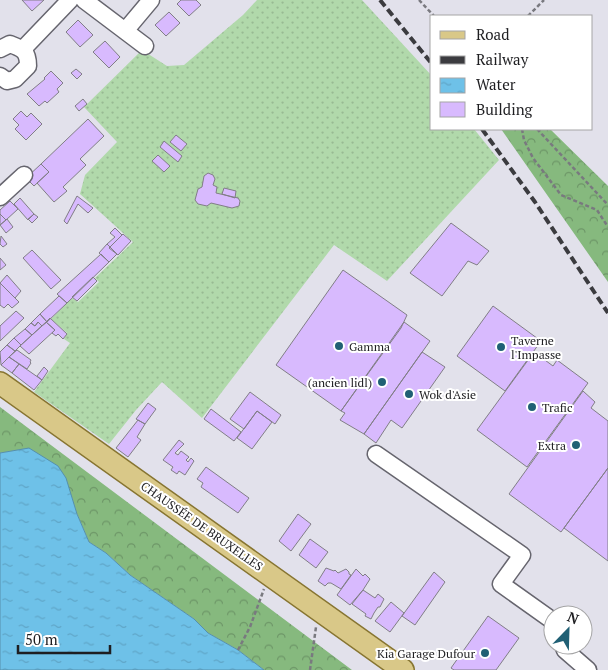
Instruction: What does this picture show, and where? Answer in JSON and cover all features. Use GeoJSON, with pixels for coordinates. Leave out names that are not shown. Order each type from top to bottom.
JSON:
{"type":"FeatureCollection","features":[{"type":"Feature","properties":{"kind":"main road","name":"CHAUSSÉE DE BRUXELLES"},"geometry":{"type":"LineString","coordinates":[[0,383],[403,670]]}},
{"type":"Feature","properties":{"kind":"main road","name":"CHAUSSÉE DE BRUXELLES"},"geometry":{"type":"LineString","coordinates":[[0,397],[382,670]]}},
{"type":"Feature","properties":{"kind":"street"},"geometry":{"type":"LineString","coordinates":[[23,49],[70,0]]}},
{"type":"Feature","properties":{"kind":"street"},"geometry":{"type":"LineString","coordinates":[[84,0],[145,46]]}},
{"type":"Feature","properties":{"kind":"street"},"geometry":{"type":"LineString","coordinates":[[125,31],[152,0]]}},
{"type":"Feature","properties":{"kind":"street"},"geometry":{"type":"LineString","coordinates":[[0,49],[10,44],[23,49],[28,58],[28,66],[15,79],[6,81],[0,76]]}},
{"type":"Feature","properties":{"kind":"street"},"geometry":{"type":"LineString","coordinates":[[0,197],[24,175]]}},
{"type":"Feature","properties":{"kind":"street"},"geometry":{"type":"LineString","coordinates":[[376,454],[522,555],[501,584],[543,614]]}},
{"type":"Feature","properties":{"kind":"street"},"geometry":{"type":"LineString","coordinates":[[571,655],[588,670]]}},
{"type":"Feature","properties":{"kind":"path"},"geometry":{"type":"LineString","coordinates":[[418,0],[433,15]]}},
{"type":"Feature","properties":{"kind":"path"},"geometry":{"type":"LineString","coordinates":[[529,15],[544,0]]}},
{"type":"Feature","properties":{"kind":"path"},"geometry":{"type":"LineString","coordinates":[[522,130],[524,140],[533,158],[561,195],[597,210],[608,227]]}},
{"type":"Feature","properties":{"kind":"path"},"geometry":{"type":"LineString","coordinates":[[538,130],[608,205]]}},
{"type":"Feature","properties":{"kind":"path"},"geometry":{"type":"LineString","coordinates":[[238,650],[250,627],[265,586]]}},
{"type":"Feature","properties":{"kind":"path"},"geometry":{"type":"LineString","coordinates":[[310,670],[316,623]]}},
{"type":"Feature","properties":{"kind":"green space"},"geometry":{"type":"Polygon","coordinates":[[[257,0],[362,0],[430,74],[430,130],[475,130],[499,160],[387,281],[334,245],[202,418],[162,382],[136,410],[109,444],[34,392],[70,343],[64,339],[67,333],[51,319],[72,298],[78,302],[99,282],[95,278],[133,242],[80,194],[85,175],[117,142],[84,107],[142,50],[167,66],[184,65],[243,15],[257,0]]]}},
{"type":"Feature","properties":{"kind":"green space"},"geometry":{"type":"Polygon","coordinates":[[[502,130],[551,130],[608,186],[608,282],[502,130]]]}},
{"type":"Feature","properties":{"kind":"green space"},"geometry":{"type":"Polygon","coordinates":[[[0,407],[352,670],[264,670],[238,650],[208,633],[194,619],[130,575],[106,553],[89,542],[77,514],[29,449],[0,453],[0,407]]]}},
{"type":"Feature","properties":{"kind":"water"},"geometry":{"type":"Polygon","coordinates":[[[29,448],[58,466],[66,478],[77,514],[89,542],[106,553],[130,575],[194,619],[208,633],[238,650],[264,670],[0,670],[0,453],[29,448]]]}},
{"type":"Feature","properties":{"kind":"building"},"geometry":{"type":"Polygon","coordinates":[[[22,0],[44,0],[32,11],[22,0]]]}},
{"type":"Feature","properties":{"kind":"building"},"geometry":{"type":"Polygon","coordinates":[[[181,0],[196,0],[201,5],[189,16],[177,4],[181,0]]]}},
{"type":"Feature","properties":{"kind":"building"},"geometry":{"type":"Polygon","coordinates":[[[169,12],[180,23],[166,36],[155,25],[169,12]]]}},
{"type":"Feature","properties":{"kind":"building"},"geometry":{"type":"Polygon","coordinates":[[[78,20],[93,35],[80,47],[66,32],[78,20]]]}},
{"type":"Feature","properties":{"kind":"building"},"geometry":{"type":"Polygon","coordinates":[[[105,41],[120,57],[109,68],[93,52],[105,41]]]}},
{"type":"Feature","properties":{"kind":"building"},"geometry":{"type":"Polygon","coordinates":[[[76,69],[82,74],[77,79],[71,73],[76,69]]]}},
{"type":"Feature","properties":{"kind":"building"},"geometry":{"type":"Polygon","coordinates":[[[51,71],[63,83],[57,89],[59,92],[47,103],[45,101],[39,106],[27,94],[45,79],[51,71]]]}},
{"type":"Feature","properties":{"kind":"building"},"geometry":{"type":"Polygon","coordinates":[[[83,99],[87,104],[79,111],[75,106],[83,99]]]}},
{"type":"Feature","properties":{"kind":"building"},"geometry":{"type":"Polygon","coordinates":[[[21,111],[27,117],[31,113],[42,124],[26,140],[15,129],[19,125],[13,119],[21,111]]]}},
{"type":"Feature","properties":{"kind":"building"},"geometry":{"type":"Polygon","coordinates":[[[88,119],[104,136],[80,159],[86,165],[63,187],[67,191],[54,202],[37,183],[49,172],[41,164],[88,119]]]}},
{"type":"Feature","properties":{"kind":"building"},"geometry":{"type":"Polygon","coordinates":[[[176,135],[187,144],[181,151],[170,142],[176,135]]]}},
{"type":"Feature","properties":{"kind":"building"},"geometry":{"type":"Polygon","coordinates":[[[164,141],[182,156],[178,162],[160,147],[164,141]]]}},
{"type":"Feature","properties":{"kind":"building"},"geometry":{"type":"Polygon","coordinates":[[[158,155],[170,166],[164,172],[152,161],[158,155]]]}},
{"type":"Feature","properties":{"kind":"building"},"geometry":{"type":"Polygon","coordinates":[[[41,164],[49,172],[34,186],[26,178],[41,164]]]}},
{"type":"Feature","properties":{"kind":"building"},"geometry":{"type":"Polygon","coordinates":[[[208,173],[213,175],[215,179],[213,185],[217,187],[216,193],[238,198],[240,201],[239,206],[232,208],[211,203],[207,206],[198,204],[195,200],[198,189],[202,187],[204,176],[208,173]]]}},
{"type":"Feature","properties":{"kind":"building"},"geometry":{"type":"Polygon","coordinates":[[[224,188],[236,191],[235,198],[222,194],[224,188]]]}},
{"type":"Feature","properties":{"kind":"building"},"geometry":{"type":"Polygon","coordinates":[[[77,196],[93,208],[88,213],[78,204],[67,224],[64,221],[77,196]]]}},
{"type":"Feature","properties":{"kind":"building"},"geometry":{"type":"Polygon","coordinates":[[[20,198],[34,214],[28,220],[14,204],[20,198]]]}},
{"type":"Feature","properties":{"kind":"building"},"geometry":{"type":"Polygon","coordinates":[[[10,201],[18,209],[6,220],[0,214],[0,210],[10,201]]]}},
{"type":"Feature","properties":{"kind":"building"},"geometry":{"type":"Polygon","coordinates":[[[0,214],[6,220],[0,225],[0,214]]]}},
{"type":"Feature","properties":{"kind":"building"},"geometry":{"type":"Polygon","coordinates":[[[34,214],[38,217],[32,223],[28,219],[34,214]]]}},
{"type":"Feature","properties":{"kind":"building"},"geometry":{"type":"Polygon","coordinates":[[[7,219],[13,227],[6,233],[0,225],[7,219]]]}},
{"type":"Feature","properties":{"kind":"building"},"geometry":{"type":"Polygon","coordinates":[[[451,223],[489,251],[477,265],[468,261],[442,296],[410,273],[451,223]]]}},
{"type":"Feature","properties":{"kind":"building"},"geometry":{"type":"Polygon","coordinates":[[[115,228],[122,235],[110,247],[107,244],[115,237],[110,233],[115,228]]]}},
{"type":"Feature","properties":{"kind":"building"},"geometry":{"type":"Polygon","coordinates":[[[123,234],[131,241],[118,255],[109,248],[123,234]]]}},
{"type":"Feature","properties":{"kind":"building"},"geometry":{"type":"Polygon","coordinates":[[[1,236],[7,244],[3,247],[0,244],[1,236]]]}},
{"type":"Feature","properties":{"kind":"building"},"geometry":{"type":"Polygon","coordinates":[[[107,244],[117,254],[109,262],[99,253],[107,244]]]}},
{"type":"Feature","properties":{"kind":"building"},"geometry":{"type":"Polygon","coordinates":[[[32,250],[61,280],[51,289],[23,258],[32,250]]]}},
{"type":"Feature","properties":{"kind":"building"},"geometry":{"type":"Polygon","coordinates":[[[101,254],[109,262],[67,303],[57,294],[101,254]]]}},
{"type":"Feature","properties":{"kind":"building"},"geometry":{"type":"Polygon","coordinates":[[[0,258],[6,265],[0,270],[0,258]]]}},
{"type":"Feature","properties":{"kind":"building","name":"Gamma"},"geometry":{"type":"Polygon","coordinates":[[[343,270],[407,315],[401,328],[341,411],[276,365],[343,270]]]}},
{"type":"Feature","properties":{"kind":"building"},"geometry":{"type":"Polygon","coordinates":[[[7,275],[21,291],[15,298],[0,283],[7,275]]]}},
{"type":"Feature","properties":{"kind":"building"},"geometry":{"type":"Polygon","coordinates":[[[93,277],[97,281],[77,301],[72,297],[93,277]]]}},
{"type":"Feature","properties":{"kind":"building"},"geometry":{"type":"Polygon","coordinates":[[[0,283],[19,302],[12,308],[8,304],[4,308],[0,305],[0,283]]]}},
{"type":"Feature","properties":{"kind":"building"},"geometry":{"type":"Polygon","coordinates":[[[59,296],[67,303],[47,322],[40,314],[59,296]]]}},
{"type":"Feature","properties":{"kind":"building","name":"Taverne l'Impasse"},"geometry":{"type":"Polygon","coordinates":[[[493,306],[541,341],[505,391],[457,356],[493,306]]]}},
{"type":"Feature","properties":{"kind":"building"},"geometry":{"type":"Polygon","coordinates":[[[16,311],[24,318],[0,341],[0,326],[16,311]]]}},
{"type":"Feature","properties":{"kind":"building"},"geometry":{"type":"Polygon","coordinates":[[[40,314],[47,322],[42,326],[38,322],[35,326],[31,323],[40,314]]]}},
{"type":"Feature","properties":{"kind":"building"},"geometry":{"type":"Polygon","coordinates":[[[50,318],[67,334],[63,339],[58,334],[56,336],[52,333],[55,330],[46,322],[50,318]]]}},
{"type":"Feature","properties":{"kind":"building"},"geometry":{"type":"Polygon","coordinates":[[[38,322],[42,326],[32,335],[25,329],[31,323],[35,326],[38,322]]]}},
{"type":"Feature","properties":{"kind":"building"},"geometry":{"type":"Polygon","coordinates":[[[46,322],[55,330],[29,354],[20,346],[46,322]]]}},
{"type":"Feature","properties":{"kind":"building","name":"(ancien lidl)"},"geometry":{"type":"Polygon","coordinates":[[[404,322],[430,341],[364,434],[340,420],[345,413],[341,411],[404,322]]]}},
{"type":"Feature","properties":{"kind":"building"},"geometry":{"type":"Polygon","coordinates":[[[25,329],[32,335],[21,345],[14,338],[25,329]]]}},
{"type":"Feature","properties":{"kind":"building"},"geometry":{"type":"Polygon","coordinates":[[[14,338],[21,345],[15,351],[7,345],[14,338]]]}},
{"type":"Feature","properties":{"kind":"building"},"geometry":{"type":"Polygon","coordinates":[[[7,345],[15,351],[1,365],[0,352],[7,345]]]}},
{"type":"Feature","properties":{"kind":"building"},"geometry":{"type":"Polygon","coordinates":[[[17,350],[31,360],[27,369],[9,357],[17,350]]]}},
{"type":"Feature","properties":{"kind":"building","name":"Wok d'Asie"},"geometry":{"type":"Polygon","coordinates":[[[422,352],[445,367],[402,428],[391,420],[376,443],[364,434],[422,352]]]}},
{"type":"Feature","properties":{"kind":"building","name":"Trafic"},"geometry":{"type":"Polygon","coordinates":[[[534,352],[553,366],[557,360],[588,383],[527,467],[477,430],[534,352]]]}},
{"type":"Feature","properties":{"kind":"building"},"geometry":{"type":"Polygon","coordinates":[[[9,357],[19,364],[12,373],[1,365],[9,357]]]}},
{"type":"Feature","properties":{"kind":"building"},"geometry":{"type":"Polygon","coordinates":[[[19,364],[42,380],[34,390],[12,373],[19,364]]]}},
{"type":"Feature","properties":{"kind":"building"},"geometry":{"type":"Polygon","coordinates":[[[44,367],[48,371],[42,380],[37,376],[44,367]]]}},
{"type":"Feature","properties":{"kind":"building","name":"Extra"},"geometry":{"type":"Polygon","coordinates":[[[583,391],[595,402],[591,408],[608,421],[608,468],[561,532],[509,494],[583,391]]]}},
{"type":"Feature","properties":{"kind":"building"},"geometry":{"type":"Polygon","coordinates":[[[250,392],[281,415],[275,424],[257,411],[244,429],[230,419],[250,392]]]}},
{"type":"Feature","properties":{"kind":"building"},"geometry":{"type":"Polygon","coordinates":[[[148,403],[156,409],[145,424],[136,419],[148,403]]]}},
{"type":"Feature","properties":{"kind":"building"},"geometry":{"type":"Polygon","coordinates":[[[211,409],[241,432],[234,441],[204,419],[211,409]]]}},
{"type":"Feature","properties":{"kind":"building"},"geometry":{"type":"Polygon","coordinates":[[[257,411],[272,422],[252,449],[237,438],[257,411]]]}},
{"type":"Feature","properties":{"kind":"building"},"geometry":{"type":"Polygon","coordinates":[[[138,420],[145,424],[137,437],[141,440],[128,457],[116,448],[138,420]]]}},
{"type":"Feature","properties":{"kind":"building"},"geometry":{"type":"Polygon","coordinates":[[[179,440],[184,444],[175,453],[178,455],[181,451],[189,457],[186,460],[188,462],[191,458],[194,461],[185,475],[179,471],[177,474],[171,470],[173,467],[163,460],[179,440]]]}},
{"type":"Feature","properties":{"kind":"building"},"geometry":{"type":"Polygon","coordinates":[[[206,467],[249,498],[238,513],[201,487],[203,483],[197,479],[206,467]]]}},
{"type":"Feature","properties":{"kind":"building"},"geometry":{"type":"Polygon","coordinates":[[[608,468],[608,561],[564,528],[608,468]]]}},
{"type":"Feature","properties":{"kind":"building"},"geometry":{"type":"Polygon","coordinates":[[[298,514],[311,524],[291,551],[279,541],[298,514]]]}},
{"type":"Feature","properties":{"kind":"building"},"geometry":{"type":"Polygon","coordinates":[[[310,539],[328,552],[316,568],[299,555],[310,539]]]}},
{"type":"Feature","properties":{"kind":"building"},"geometry":{"type":"Polygon","coordinates":[[[326,568],[335,570],[338,573],[346,569],[351,575],[341,589],[331,583],[325,586],[318,581],[326,568]]]}},
{"type":"Feature","properties":{"kind":"building"},"geometry":{"type":"Polygon","coordinates":[[[356,569],[363,576],[365,574],[370,579],[350,605],[337,595],[356,569]]]}},
{"type":"Feature","properties":{"kind":"building"},"geometry":{"type":"Polygon","coordinates":[[[434,572],[445,582],[415,625],[402,616],[434,572]]]}},
{"type":"Feature","properties":{"kind":"building"},"geometry":{"type":"Polygon","coordinates":[[[363,590],[375,598],[378,594],[384,599],[371,619],[352,604],[363,590]]]}},
{"type":"Feature","properties":{"kind":"building"},"geometry":{"type":"Polygon","coordinates":[[[391,602],[404,613],[390,632],[375,621],[391,602]]]}},
{"type":"Feature","properties":{"kind":"building","name":"Kia Garage Dufour"},"geometry":{"type":"Polygon","coordinates":[[[488,616],[519,638],[496,670],[454,670],[451,668],[488,616]]]}},
{"type":"Feature","properties":{"kind":"railway"},"geometry":{"type":"LineString","coordinates":[[380,0],[430,62]]}},
{"type":"Feature","properties":{"kind":"railway"},"geometry":{"type":"LineString","coordinates":[[483,130],[535,202],[608,313]]}},
{"type":"Feature","properties":{"kind":"place","name":"Gamma"},"geometry":{"type":"Point","coordinates":[339,346]}},
{"type":"Feature","properties":{"kind":"place","name":"Taverne l'Impasse"},"geometry":{"type":"Point","coordinates":[501,347]}},
{"type":"Feature","properties":{"kind":"place","name":"(ancien lidl)"},"geometry":{"type":"Point","coordinates":[382,382]}},
{"type":"Feature","properties":{"kind":"place","name":"Wok d'Asie"},"geometry":{"type":"Point","coordinates":[409,394]}},
{"type":"Feature","properties":{"kind":"place","name":"Trafic"},"geometry":{"type":"Point","coordinates":[532,407]}},
{"type":"Feature","properties":{"kind":"place","name":"Extra"},"geometry":{"type":"Point","coordinates":[576,445]}},
{"type":"Feature","properties":{"kind":"place","name":"Kia Garage Dufour"},"geometry":{"type":"Point","coordinates":[485,653]}}]}
